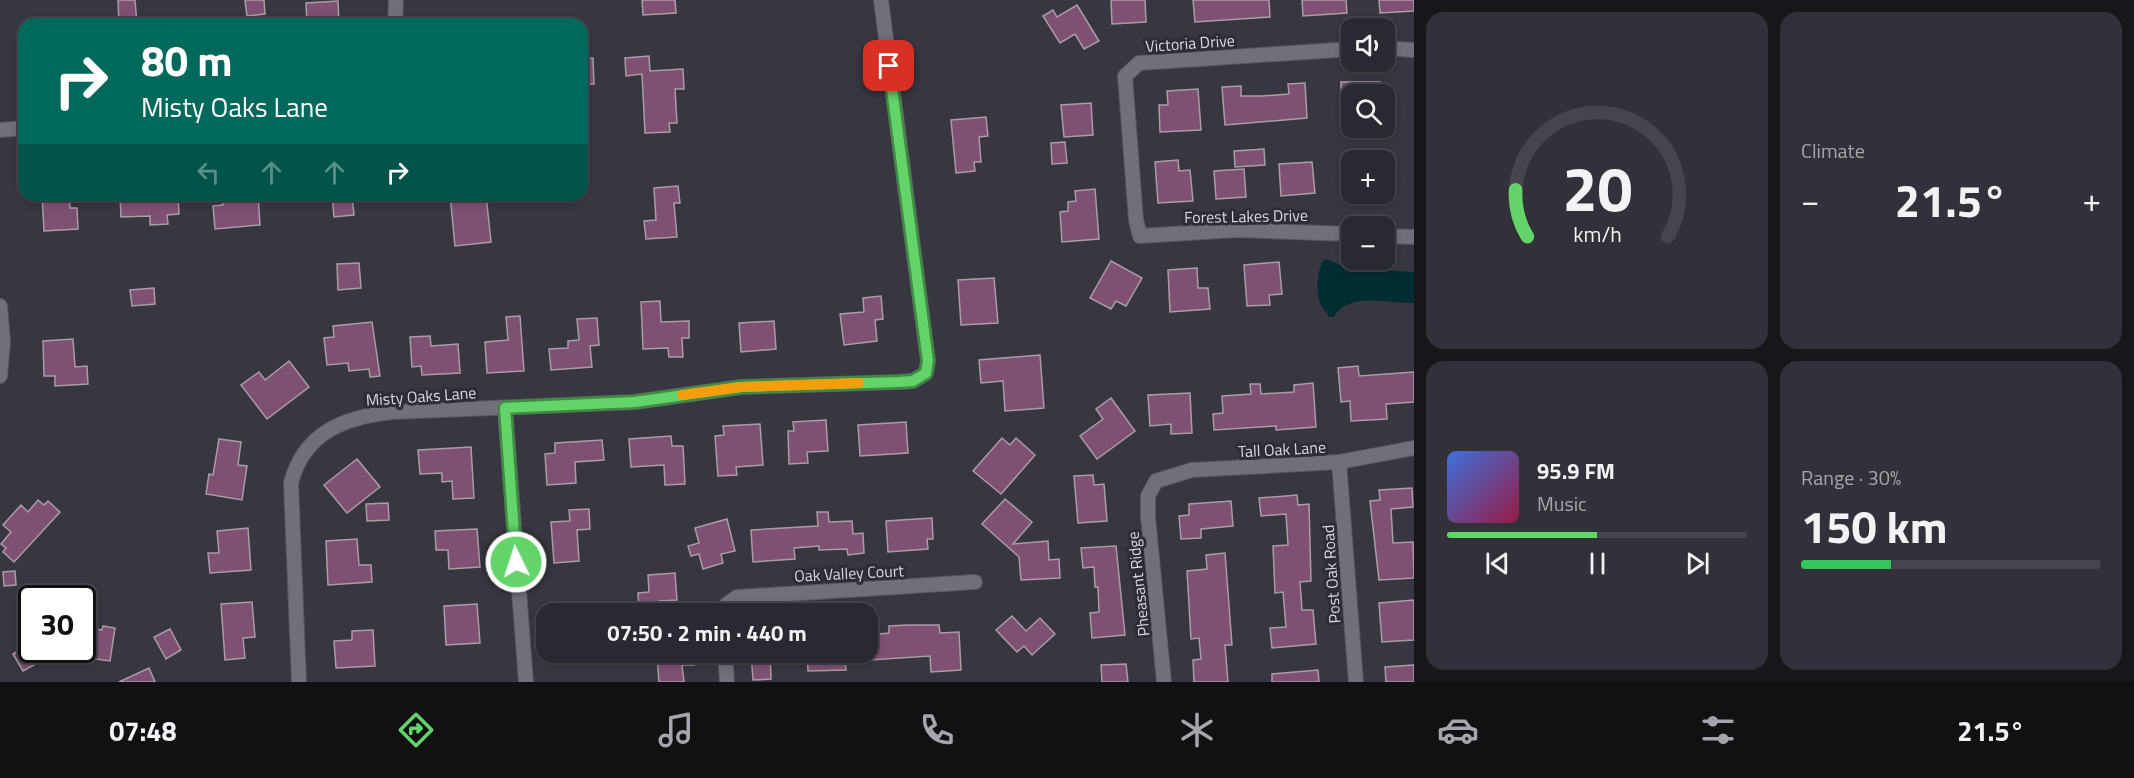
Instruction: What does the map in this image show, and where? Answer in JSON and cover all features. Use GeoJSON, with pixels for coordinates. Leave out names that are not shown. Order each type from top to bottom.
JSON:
{"type":"FeatureCollection","features":[{"type":"Feature","properties":{"kind":"street"},"geometry":{"type":"LineString","coordinates":[[395,18],[396,0]]}},
{"type":"Feature","properties":{"kind":"street","name":"Misty Oaks Lane"},"geometry":{"type":"LineString","coordinates":[[299,682],[290,492],[295,466],[303,450],[334,426],[367,415],[635,402],[741,387],[913,381],[926,373],[928,361],[881,0]]}},
{"type":"Feature","properties":{"kind":"street"},"geometry":{"type":"LineString","coordinates":[[1395,49],[1414,50]]}},
{"type":"Feature","properties":{"kind":"street","name":"Victoria Drive"},"geometry":{"type":"LineString","coordinates":[[1140,236],[1136,220],[1125,76],[1139,63],[1341,50]]}},
{"type":"Feature","properties":{"kind":"street"},"geometry":{"type":"LineString","coordinates":[[0,130],[18,128]]}},
{"type":"Feature","properties":{"kind":"street","name":"Forest Lakes Drive"},"geometry":{"type":"LineString","coordinates":[[1140,236],[1238,230],[1341,234]]}},
{"type":"Feature","properties":{"kind":"street"},"geometry":{"type":"LineString","coordinates":[[1395,236],[1414,237]]}},
{"type":"Feature","properties":{"kind":"street"},"geometry":{"type":"LineString","coordinates":[[0,306],[3,342],[0,376]]}},
{"type":"Feature","properties":{"kind":"street"},"geometry":{"type":"LineString","coordinates":[[505,408],[526,682]]}},
{"type":"Feature","properties":{"kind":"street","name":"Tall Oak Lane"},"geometry":{"type":"LineString","coordinates":[[1153,485],[1169,475],[1192,470],[1339,462],[1414,448]]}},
{"type":"Feature","properties":{"kind":"street","name":"Post Oak Road"},"geometry":{"type":"LineString","coordinates":[[1339,462],[1356,682]]}},
{"type":"Feature","properties":{"kind":"street","name":"Pheasant Ridge"},"geometry":{"type":"LineString","coordinates":[[1153,485],[1148,495],[1148,517],[1164,682]]}},
{"type":"Feature","properties":{"kind":"street","name":"Oak Valley Court"},"geometry":{"type":"LineString","coordinates":[[732,603],[737,597],[975,582]]}},
{"type":"Feature","properties":{"kind":"street"},"geometry":{"type":"LineString","coordinates":[[726,663],[727,682]]}},
{"type":"Feature","properties":{"kind":"water"},"geometry":{"type":"Polygon","coordinates":[[[1325,259],[1341,265],[1341,270],[1414,272],[1414,303],[1359,301],[1341,309],[1334,317],[1329,317],[1319,300],[1318,275],[1325,259]]]}},
{"type":"Feature","properties":{"kind":"building"},"geometry":{"type":"Polygon","coordinates":[[[118,0],[135,0],[136,18],[119,18],[118,0]]]}},
{"type":"Feature","properties":{"kind":"building"},"geometry":{"type":"Polygon","coordinates":[[[245,0],[264,0],[265,14],[247,16],[245,0]]]}},
{"type":"Feature","properties":{"kind":"building"},"geometry":{"type":"Polygon","coordinates":[[[642,0],[675,0],[676,13],[643,15],[642,0]]]}},
{"type":"Feature","properties":{"kind":"building"},"geometry":{"type":"Polygon","coordinates":[[[1111,0],[1145,0],[1146,22],[1112,24],[1111,0]]]}},
{"type":"Feature","properties":{"kind":"building"},"geometry":{"type":"Polygon","coordinates":[[[1193,0],[1269,0],[1270,17],[1195,22],[1193,0]]]}},
{"type":"Feature","properties":{"kind":"building"},"geometry":{"type":"Polygon","coordinates":[[[1302,0],[1346,0],[1347,13],[1303,16],[1302,0]]]}},
{"type":"Feature","properties":{"kind":"building"},"geometry":{"type":"Polygon","coordinates":[[[1379,0],[1414,0],[1414,11],[1380,13],[1379,0]]]}},
{"type":"Feature","properties":{"kind":"building"},"geometry":{"type":"Polygon","coordinates":[[[338,1],[339,18],[307,18],[306,3],[338,1]]]}},
{"type":"Feature","properties":{"kind":"building"},"geometry":{"type":"Polygon","coordinates":[[[1077,5],[1099,41],[1084,49],[1075,34],[1060,43],[1043,16],[1053,10],[1057,17],[1077,5]]]}},
{"type":"Feature","properties":{"kind":"building"},"geometry":{"type":"Polygon","coordinates":[[[649,56],[650,71],[683,69],[684,89],[675,89],[677,123],[669,123],[670,132],[645,133],[642,74],[626,76],[625,58],[649,56]]]}},
{"type":"Feature","properties":{"kind":"building"},"geometry":{"type":"Polygon","coordinates":[[[588,58],[593,58],[594,84],[588,84],[588,58]]]}},
{"type":"Feature","properties":{"kind":"building"},"geometry":{"type":"Polygon","coordinates":[[[1341,82],[1380,82],[1380,84],[1341,84],[1341,82]]]}},
{"type":"Feature","properties":{"kind":"building"},"geometry":{"type":"Polygon","coordinates":[[[1305,83],[1307,118],[1225,125],[1222,87],[1241,86],[1241,96],[1262,96],[1289,94],[1288,84],[1305,83]]]}},
{"type":"Feature","properties":{"kind":"building"},"geometry":{"type":"Polygon","coordinates":[[[1198,89],[1201,130],[1160,132],[1159,105],[1168,105],[1167,91],[1198,89]]]}},
{"type":"Feature","properties":{"kind":"building"},"geometry":{"type":"Polygon","coordinates":[[[1091,103],[1093,135],[1064,137],[1061,105],[1091,103]]]}},
{"type":"Feature","properties":{"kind":"building"},"geometry":{"type":"Polygon","coordinates":[[[986,117],[988,136],[979,137],[981,162],[974,162],[975,171],[956,173],[951,120],[986,117]]]}},
{"type":"Feature","properties":{"kind":"building"},"geometry":{"type":"Polygon","coordinates":[[[1065,142],[1067,163],[1052,164],[1051,143],[1065,142]]]}},
{"type":"Feature","properties":{"kind":"building"},"geometry":{"type":"Polygon","coordinates":[[[1264,149],[1265,165],[1235,167],[1234,151],[1264,149]]]}},
{"type":"Feature","properties":{"kind":"building"},"geometry":{"type":"Polygon","coordinates":[[[1178,160],[1179,171],[1190,170],[1193,201],[1158,203],[1155,162],[1178,160]]]}},
{"type":"Feature","properties":{"kind":"building"},"geometry":{"type":"Polygon","coordinates":[[[1312,162],[1315,193],[1281,196],[1279,164],[1312,162]]]}},
{"type":"Feature","properties":{"kind":"building"},"geometry":{"type":"Polygon","coordinates":[[[1244,169],[1246,197],[1216,199],[1214,171],[1244,169]]]}},
{"type":"Feature","properties":{"kind":"building"},"geometry":{"type":"Polygon","coordinates":[[[678,186],[680,203],[674,203],[677,237],[646,239],[644,221],[656,220],[654,188],[678,186]]]}},
{"type":"Feature","properties":{"kind":"building"},"geometry":{"type":"Polygon","coordinates":[[[1095,189],[1099,239],[1062,242],[1060,212],[1068,211],[1068,202],[1076,201],[1075,191],[1095,189]]]}},
{"type":"Feature","properties":{"kind":"building"},"geometry":{"type":"Polygon","coordinates":[[[42,201],[69,201],[70,208],[77,208],[78,229],[44,231],[42,201]]]}},
{"type":"Feature","properties":{"kind":"building"},"geometry":{"type":"Polygon","coordinates":[[[120,201],[178,201],[179,214],[167,215],[168,224],[150,225],[150,216],[121,217],[120,201]]]}},
{"type":"Feature","properties":{"kind":"building"},"geometry":{"type":"Polygon","coordinates":[[[223,201],[258,201],[260,225],[215,229],[213,206],[223,205],[223,201]]]}},
{"type":"Feature","properties":{"kind":"building"},"geometry":{"type":"Polygon","coordinates":[[[333,201],[353,201],[354,215],[334,217],[333,201]]]}},
{"type":"Feature","properties":{"kind":"building"},"geometry":{"type":"Polygon","coordinates":[[[451,201],[487,201],[491,242],[455,246],[451,201]]]}},
{"type":"Feature","properties":{"kind":"building"},"geometry":{"type":"Polygon","coordinates":[[[1111,261],[1142,278],[1126,306],[1116,301],[1111,309],[1090,298],[1111,261]]]}},
{"type":"Feature","properties":{"kind":"building"},"geometry":{"type":"Polygon","coordinates":[[[1279,262],[1282,294],[1269,295],[1270,305],[1247,306],[1244,265],[1279,262]]]}},
{"type":"Feature","properties":{"kind":"building"},"geometry":{"type":"Polygon","coordinates":[[[359,263],[361,288],[338,290],[337,264],[359,263]]]}},
{"type":"Feature","properties":{"kind":"building"},"geometry":{"type":"Polygon","coordinates":[[[1197,268],[1198,288],[1208,288],[1210,309],[1170,312],[1168,270],[1197,268]]]}},
{"type":"Feature","properties":{"kind":"building"},"geometry":{"type":"Polygon","coordinates":[[[994,278],[998,323],[961,325],[958,280],[994,278]]]}},
{"type":"Feature","properties":{"kind":"building"},"geometry":{"type":"Polygon","coordinates":[[[154,288],[155,304],[132,306],[130,290],[154,288]]]}},
{"type":"Feature","properties":{"kind":"building"},"geometry":{"type":"Polygon","coordinates":[[[881,296],[883,319],[875,320],[877,341],[844,345],[840,314],[864,312],[863,298],[881,296]]]}},
{"type":"Feature","properties":{"kind":"building"},"geometry":{"type":"Polygon","coordinates":[[[660,301],[661,322],[689,321],[689,338],[682,338],[683,357],[669,357],[668,348],[643,349],[641,302],[660,301]]]}},
{"type":"Feature","properties":{"kind":"building"},"geometry":{"type":"Polygon","coordinates":[[[520,316],[524,371],[487,373],[485,342],[508,340],[506,317],[520,316]]]}},
{"type":"Feature","properties":{"kind":"building"},"geometry":{"type":"Polygon","coordinates":[[[597,318],[599,345],[590,346],[592,367],[551,370],[549,349],[568,348],[568,341],[579,340],[577,319],[597,318]]]}},
{"type":"Feature","properties":{"kind":"building"},"geometry":{"type":"Polygon","coordinates":[[[774,321],[776,349],[741,352],[739,323],[774,321]]]}},
{"type":"Feature","properties":{"kind":"building"},"geometry":{"type":"Polygon","coordinates":[[[372,322],[380,376],[370,377],[369,369],[349,371],[348,363],[327,365],[324,338],[334,337],[333,326],[372,322]]]}},
{"type":"Feature","properties":{"kind":"building"},"geometry":{"type":"Polygon","coordinates":[[[430,336],[431,346],[458,344],[460,373],[422,375],[421,366],[412,367],[410,337],[430,336]]]}},
{"type":"Feature","properties":{"kind":"building"},"geometry":{"type":"Polygon","coordinates":[[[73,339],[75,367],[87,366],[88,384],[55,386],[55,376],[44,376],[43,341],[73,339]]]}},
{"type":"Feature","properties":{"kind":"building"},"geometry":{"type":"Polygon","coordinates":[[[1040,355],[1044,408],[1005,411],[1003,381],[981,383],[979,360],[1040,355]]]}},
{"type":"Feature","properties":{"kind":"building"},"geometry":{"type":"Polygon","coordinates":[[[289,361],[309,387],[267,419],[241,385],[259,372],[265,380],[289,361]]]}},
{"type":"Feature","properties":{"kind":"building"},"geometry":{"type":"Polygon","coordinates":[[[1358,366],[1359,376],[1414,372],[1414,402],[1386,404],[1387,419],[1351,421],[1350,401],[1341,402],[1338,368],[1358,366]]]}},
{"type":"Feature","properties":{"kind":"building"},"geometry":{"type":"Polygon","coordinates":[[[1313,383],[1316,427],[1276,430],[1276,426],[1214,430],[1213,414],[1223,413],[1222,396],[1251,394],[1250,384],[1260,384],[1261,394],[1294,392],[1294,385],[1313,383]]]}},
{"type":"Feature","properties":{"kind":"building"},"geometry":{"type":"Polygon","coordinates":[[[1190,393],[1192,433],[1171,434],[1171,424],[1150,426],[1148,395],[1190,393]]]}},
{"type":"Feature","properties":{"kind":"building"},"geometry":{"type":"Polygon","coordinates":[[[1111,398],[1135,431],[1097,459],[1080,436],[1103,419],[1096,409],[1111,398]]]}},
{"type":"Feature","properties":{"kind":"building"},"geometry":{"type":"Polygon","coordinates":[[[826,420],[828,451],[807,452],[808,463],[789,464],[788,431],[794,431],[793,422],[826,420]]]}},
{"type":"Feature","properties":{"kind":"building"},"geometry":{"type":"Polygon","coordinates":[[[906,422],[908,453],[860,456],[858,425],[906,422]]]}},
{"type":"Feature","properties":{"kind":"building"},"geometry":{"type":"Polygon","coordinates":[[[760,424],[763,465],[736,467],[737,475],[718,476],[715,436],[724,435],[723,426],[760,424]]]}},
{"type":"Feature","properties":{"kind":"building"},"geometry":{"type":"Polygon","coordinates":[[[671,436],[672,446],[683,446],[685,484],[665,485],[664,465],[631,467],[629,439],[671,436]]]}},
{"type":"Feature","properties":{"kind":"building"},"geometry":{"type":"Polygon","coordinates":[[[1002,438],[1010,445],[1016,438],[1035,455],[1001,494],[973,471],[1002,438]]]}},
{"type":"Feature","properties":{"kind":"building"},"geometry":{"type":"Polygon","coordinates":[[[219,439],[241,442],[238,465],[247,466],[242,500],[206,494],[209,474],[213,475],[219,439]]]}},
{"type":"Feature","properties":{"kind":"building"},"geometry":{"type":"Polygon","coordinates":[[[602,440],[604,460],[575,462],[576,483],[547,485],[545,454],[555,453],[555,443],[602,440]]]}},
{"type":"Feature","properties":{"kind":"building"},"geometry":{"type":"Polygon","coordinates":[[[471,447],[474,498],[453,499],[452,481],[442,482],[442,473],[420,474],[418,450],[471,447]]]}},
{"type":"Feature","properties":{"kind":"building"},"geometry":{"type":"Polygon","coordinates":[[[357,459],[380,487],[347,513],[324,485],[357,459]]]}},
{"type":"Feature","properties":{"kind":"building"},"geometry":{"type":"Polygon","coordinates":[[[1093,475],[1094,485],[1104,484],[1107,521],[1078,523],[1074,476],[1093,475]]]}},
{"type":"Feature","properties":{"kind":"building"},"geometry":{"type":"Polygon","coordinates":[[[1412,488],[1413,507],[1391,509],[1393,543],[1413,542],[1414,578],[1379,580],[1370,501],[1380,500],[1379,490],[1412,488]]]}},
{"type":"Feature","properties":{"kind":"building"},"geometry":{"type":"Polygon","coordinates":[[[1297,495],[1298,505],[1309,504],[1311,581],[1300,582],[1302,610],[1313,610],[1316,644],[1272,648],[1270,628],[1286,627],[1283,592],[1275,593],[1273,546],[1288,545],[1286,514],[1261,516],[1259,498],[1297,495]]]}},
{"type":"Feature","properties":{"kind":"building"},"geometry":{"type":"Polygon","coordinates":[[[1005,499],[1032,522],[1013,544],[1048,541],[1049,560],[1059,559],[1060,578],[1021,580],[1019,557],[982,524],[1005,499]]]}},
{"type":"Feature","properties":{"kind":"building"},"geometry":{"type":"Polygon","coordinates":[[[38,500],[44,505],[48,501],[60,512],[14,562],[3,552],[6,548],[1,544],[11,532],[3,525],[21,505],[28,512],[38,500]]]}},
{"type":"Feature","properties":{"kind":"building"},"geometry":{"type":"Polygon","coordinates":[[[1231,501],[1233,526],[1201,529],[1201,538],[1181,539],[1179,516],[1189,515],[1189,504],[1231,501]]]}},
{"type":"Feature","properties":{"kind":"building"},"geometry":{"type":"Polygon","coordinates":[[[388,503],[389,520],[367,521],[366,504],[388,503]]]}},
{"type":"Feature","properties":{"kind":"building"},"geometry":{"type":"Polygon","coordinates":[[[589,509],[590,529],[577,530],[579,561],[554,563],[551,522],[570,521],[569,510],[589,509]]]}},
{"type":"Feature","properties":{"kind":"building"},"geometry":{"type":"Polygon","coordinates":[[[817,512],[828,512],[829,522],[852,521],[853,534],[863,533],[864,553],[848,555],[847,549],[819,550],[819,546],[794,548],[795,559],[753,562],[751,530],[818,526],[817,512]]]}},
{"type":"Feature","properties":{"kind":"building"},"geometry":{"type":"Polygon","coordinates":[[[932,518],[933,539],[927,539],[928,549],[888,552],[886,521],[932,518]]]}},
{"type":"Feature","properties":{"kind":"building"},"geometry":{"type":"Polygon","coordinates":[[[727,519],[735,551],[721,554],[723,563],[703,569],[699,554],[691,556],[688,546],[699,543],[695,528],[727,519]]]}},
{"type":"Feature","properties":{"kind":"building"},"geometry":{"type":"Polygon","coordinates":[[[248,528],[251,570],[210,573],[208,553],[219,553],[217,531],[248,528]]]}},
{"type":"Feature","properties":{"kind":"building"},"geometry":{"type":"Polygon","coordinates":[[[477,529],[480,567],[449,569],[448,550],[436,550],[435,531],[477,529]]]}},
{"type":"Feature","properties":{"kind":"building"},"geometry":{"type":"Polygon","coordinates":[[[357,539],[359,565],[371,565],[372,582],[328,585],[326,541],[357,539]]]}},
{"type":"Feature","properties":{"kind":"building"},"geometry":{"type":"Polygon","coordinates":[[[1116,546],[1125,635],[1092,638],[1090,613],[1099,612],[1098,587],[1095,587],[1094,567],[1083,568],[1081,548],[1116,546]]]}},
{"type":"Feature","properties":{"kind":"building"},"geometry":{"type":"Polygon","coordinates":[[[1225,553],[1232,645],[1225,645],[1228,682],[1194,682],[1193,660],[1201,659],[1199,638],[1191,639],[1187,571],[1207,569],[1206,555],[1225,553]]]}},
{"type":"Feature","properties":{"kind":"building"},"geometry":{"type":"Polygon","coordinates":[[[15,571],[16,585],[4,586],[3,572],[15,571]]]}},
{"type":"Feature","properties":{"kind":"building"},"geometry":{"type":"Polygon","coordinates":[[[675,573],[677,600],[639,603],[638,593],[649,592],[648,575],[675,573]]]}},
{"type":"Feature","properties":{"kind":"building"},"geometry":{"type":"Polygon","coordinates":[[[1414,600],[1414,640],[1382,642],[1379,603],[1414,600]]]}},
{"type":"Feature","properties":{"kind":"building"},"geometry":{"type":"Polygon","coordinates":[[[252,602],[255,637],[243,638],[245,658],[225,660],[221,604],[252,602]]]}},
{"type":"Feature","properties":{"kind":"building"},"geometry":{"type":"Polygon","coordinates":[[[477,604],[480,643],[446,645],[444,606],[477,604]]]}},
{"type":"Feature","properties":{"kind":"building"},"geometry":{"type":"Polygon","coordinates":[[[1012,616],[1026,631],[1040,618],[1055,634],[1032,655],[1024,646],[1017,652],[996,630],[1012,616]]]}},
{"type":"Feature","properties":{"kind":"building"},"geometry":{"type":"Polygon","coordinates":[[[939,625],[940,633],[959,632],[961,670],[931,672],[930,656],[878,659],[878,634],[889,633],[889,626],[939,625]]]}},
{"type":"Feature","properties":{"kind":"building"},"geometry":{"type":"Polygon","coordinates":[[[103,626],[115,628],[110,661],[96,659],[96,629],[102,630],[103,626]]]}},
{"type":"Feature","properties":{"kind":"building"},"geometry":{"type":"Polygon","coordinates":[[[170,629],[181,650],[166,659],[154,637],[170,629]]]}},
{"type":"Feature","properties":{"kind":"building"},"geometry":{"type":"Polygon","coordinates":[[[373,630],[375,666],[336,668],[334,641],[352,640],[352,631],[373,630]]]}},
{"type":"Feature","properties":{"kind":"building"},"geometry":{"type":"Polygon","coordinates":[[[18,651],[18,662],[13,654],[18,651]]]}},
{"type":"Feature","properties":{"kind":"building"},"geometry":{"type":"Polygon","coordinates":[[[18,663],[37,663],[23,671],[18,663]]]}},
{"type":"Feature","properties":{"kind":"building"},"geometry":{"type":"Polygon","coordinates":[[[657,663],[694,663],[694,665],[682,665],[684,682],[659,682],[657,663]]]}},
{"type":"Feature","properties":{"kind":"building"},"geometry":{"type":"Polygon","coordinates":[[[752,663],[770,663],[771,679],[753,680],[752,663]]]}},
{"type":"Feature","properties":{"kind":"building"},"geometry":{"type":"Polygon","coordinates":[[[808,663],[845,663],[846,670],[808,671],[808,663]]]}},
{"type":"Feature","properties":{"kind":"building"},"geometry":{"type":"Polygon","coordinates":[[[1126,664],[1128,682],[1102,682],[1101,665],[1126,664]]]}},
{"type":"Feature","properties":{"kind":"building"},"geometry":{"type":"Polygon","coordinates":[[[1414,665],[1414,682],[1386,682],[1385,667],[1414,665]]]}},
{"type":"Feature","properties":{"kind":"building"},"geometry":{"type":"Polygon","coordinates":[[[149,668],[155,682],[119,682],[149,668]]]}},
{"type":"Feature","properties":{"kind":"building"},"geometry":{"type":"Polygon","coordinates":[[[1318,670],[1319,682],[1272,682],[1272,674],[1318,670]]]}},
{"type":"Feature","properties":{"kind":"slow traffic"},"geometry":{"type":"LineString","coordinates":[[682,395],[741,387],[859,383]]}},
{"type":"Feature","properties":{"kind":"route"},"geometry":{"type":"LineString","coordinates":[[516,562],[505,408],[635,402],[741,387],[913,381],[926,373],[928,361],[889,66]]}}]}
